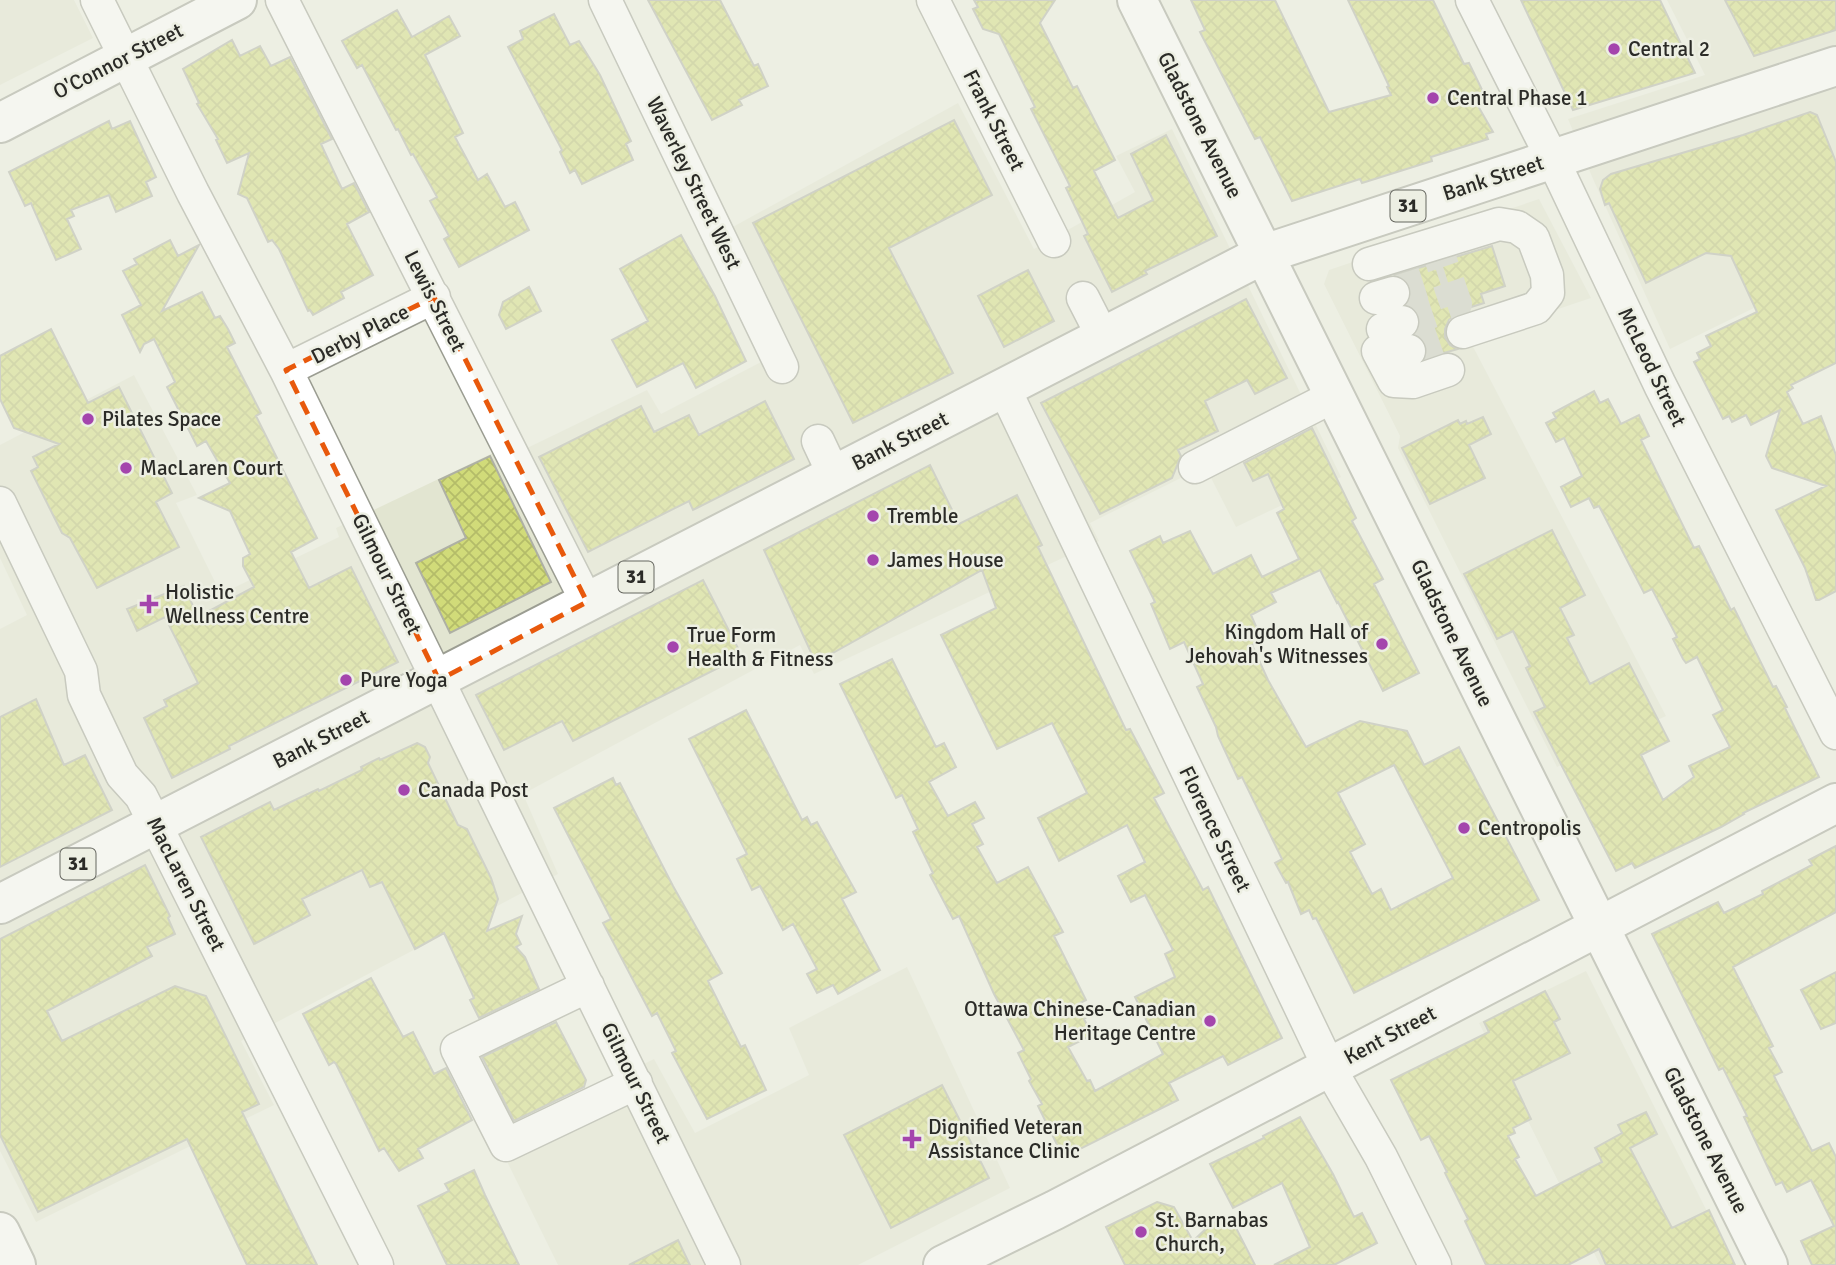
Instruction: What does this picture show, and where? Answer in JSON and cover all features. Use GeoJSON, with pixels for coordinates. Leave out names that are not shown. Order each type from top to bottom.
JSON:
{"type":"FeatureCollection","features":[{"type":"Feature","properties":{"kind":"main road","name":"O'Connor Street"},"geometry":{"type":"LineString","coordinates":[[0,123],[237,0]]}},
{"type":"Feature","properties":{"kind":"main road","name":"Gladstone Avenue"},"geometry":{"type":"LineString","coordinates":[[1137,0],[1768,1265]]}},
{"type":"Feature","properties":{"kind":"main road","name":"Bank Street"},"geometry":{"type":"LineString","coordinates":[[0,904],[1264,254],[1552,158],[1833,73]]}},
{"type":"Feature","properties":{"kind":"main road","name":"Kent Street"},"geometry":{"type":"LineString","coordinates":[[943,1265],[1055,1210],[1836,803]]}},
{"type":"Feature","properties":{"kind":"main road"},"geometry":{"type":"LineString","coordinates":[[0,1232],[16,1265]]}},
{"type":"Feature","properties":{"kind":"street","name":"Gilmour Street"},"geometry":{"type":"LineString","coordinates":[[97,0],[193,193],[286,370],[724,1265]]}},
{"type":"Feature","properties":{"kind":"street","name":"Lewis Street"},"geometry":{"type":"LineString","coordinates":[[282,0],[587,602]]}},
{"type":"Feature","properties":{"kind":"street","name":"Waverley Street West"},"geometry":{"type":"LineString","coordinates":[[605,0],[782,367]]}},
{"type":"Feature","properties":{"kind":"street","name":"Frank Street"},"geometry":{"type":"LineString","coordinates":[[933,0],[1054,241]]}},
{"type":"Feature","properties":{"kind":"street","name":"McLeod Street"},"geometry":{"type":"LineString","coordinates":[[1472,0],[1552,158],[1660,385],[1836,733]]}},
{"type":"Feature","properties":{"kind":"street"},"geometry":{"type":"LineString","coordinates":[[1421,202],[1436,244]]}},
{"type":"Feature","properties":{"kind":"street"},"geometry":{"type":"LineString","coordinates":[[1369,264],[1499,224],[1517,227],[1533,238],[1547,275],[1548,293],[1536,308],[1462,332]]}},
{"type":"Feature","properties":{"kind":"street","name":"Derby Place"},"geometry":{"type":"LineString","coordinates":[[286,370],[433,297]]}},
{"type":"Feature","properties":{"kind":"street"},"geometry":{"type":"LineString","coordinates":[[1083,298],[1103,337]]}},
{"type":"Feature","properties":{"kind":"street"},"geometry":{"type":"LineString","coordinates":[[1390,324],[1394,381],[1413,382],[1448,370]]}},
{"type":"Feature","properties":{"kind":"street","name":"Florence Street"},"geometry":{"type":"LineString","coordinates":[[1004,388],[1329,1067],[1381,1157],[1435,1265]]}},
{"type":"Feature","properties":{"kind":"street"},"geometry":{"type":"LineString","coordinates":[[1195,467],[1334,396]]}},
{"type":"Feature","properties":{"kind":"street"},"geometry":{"type":"LineString","coordinates":[[818,441],[834,475]]}},
{"type":"Feature","properties":{"kind":"street","name":"MacLaren Street"},"geometry":{"type":"LineString","coordinates":[[0,503],[81,671],[84,695],[122,775],[141,796],[377,1265]]}},
{"type":"Feature","properties":{"kind":"street"},"geometry":{"type":"LineString","coordinates":[[589,986],[457,1049],[506,1144],[636,1083]]}},
{"type":"Feature","properties":{"kind":"highlighted area"},"geometry":{"type":"Polygon","coordinates":[[[434,297],[587,602],[439,680],[286,370],[434,297]]]}},
{"type":"Feature","properties":{"kind":"shaded area"},"geometry":{"type":"Polygon","coordinates":[[[0,0],[74,0],[93,38],[0,85],[0,0]]]}},
{"type":"Feature","properties":{"kind":"shaded area"},"geometry":{"type":"Polygon","coordinates":[[[1667,0],[1836,0],[1836,230],[1813,279],[1670,349],[1568,119],[1705,75],[1667,0]]]}},
{"type":"Feature","properties":{"kind":"shaded area"},"geometry":{"type":"Polygon","coordinates":[[[958,103],[1034,249],[1135,192],[1116,156],[1172,129],[1341,477],[1236,527],[1205,466],[1090,523],[1099,541],[814,674],[800,645],[523,794],[558,874],[241,1041],[274,1105],[36,1222],[0,1151],[0,629],[27,615],[0,558],[0,445],[134,375],[197,495],[176,503],[221,594],[339,537],[336,528],[493,453],[498,462],[647,390],[661,414],[763,361],[702,244],[958,103]]]}},
{"type":"Feature","properties":{"kind":"shaded area"},"geometry":{"type":"Polygon","coordinates":[[[1539,199],[1591,298],[1469,339],[1666,716],[1557,767],[1398,448],[1400,436],[1324,284],[1329,270],[1539,199]]]}},
{"type":"Feature","properties":{"kind":"shaded area"},"geometry":{"type":"Polygon","coordinates":[[[907,967],[1010,1188],[858,1265],[558,1265],[495,1137],[654,1059],[695,1133],[809,1075],[789,1028],[907,967]]]}},
{"type":"Feature","properties":{"kind":"shaded area"},"geometry":{"type":"Polygon","coordinates":[[[1586,971],[1734,1265],[1600,1265],[1479,1023],[1586,971]]]}},
{"type":"Feature","properties":{"kind":"building"},"geometry":{"type":"Polygon","coordinates":[[[648,0],[720,0],[754,66],[758,64],[768,86],[739,100],[742,105],[712,120],[648,0]]]}},
{"type":"Feature","properties":{"kind":"building"},"geometry":{"type":"Polygon","coordinates":[[[974,0],[1055,0],[1040,23],[1073,88],[1077,86],[1115,160],[1094,171],[1118,218],[1153,200],[1131,154],[1166,135],[1217,236],[1145,271],[1147,274],[1112,292],[1084,236],[1088,234],[1066,188],[1070,186],[1031,109],[1035,107],[999,34],[983,29],[973,9],[978,7],[974,0]]]}},
{"type":"Feature","properties":{"kind":"building","name":"Central Phase 1"},"geometry":{"type":"Polygon","coordinates":[[[1191,0],[1275,0],[1329,112],[1391,95],[1348,0],[1433,0],[1464,64],[1469,63],[1488,102],[1478,106],[1493,132],[1486,134],[1488,139],[1431,157],[1432,161],[1362,183],[1360,179],[1292,201],[1260,137],[1255,139],[1200,32],[1205,30],[1191,0]]]}},
{"type":"Feature","properties":{"kind":"building","name":"Central 2"},"geometry":{"type":"Polygon","coordinates":[[[1521,0],[1660,0],[1695,73],[1573,110],[1521,0]]]}},
{"type":"Feature","properties":{"kind":"building"},"geometry":{"type":"Polygon","coordinates":[[[1725,0],[1836,0],[1836,30],[1754,56],[1725,0]]]}},
{"type":"Feature","properties":{"kind":"building"},"geometry":{"type":"Polygon","coordinates":[[[397,10],[412,37],[449,16],[460,36],[425,55],[463,133],[455,137],[478,180],[487,174],[505,207],[515,202],[529,230],[459,267],[444,239],[449,236],[430,201],[437,197],[398,129],[396,130],[362,65],[357,68],[342,41],[397,10]]]}},
{"type":"Feature","properties":{"kind":"building"},"geometry":{"type":"Polygon","coordinates":[[[554,14],[570,45],[579,41],[600,75],[631,141],[626,144],[633,160],[582,184],[575,170],[570,173],[560,152],[562,150],[508,47],[523,39],[520,31],[554,14]]]}},
{"type":"Feature","properties":{"kind":"building"},"geometry":{"type":"Polygon","coordinates":[[[232,40],[240,56],[260,46],[271,66],[290,57],[332,139],[321,144],[342,189],[354,183],[369,212],[347,224],[373,275],[341,292],[344,298],[313,315],[308,311],[279,249],[272,240],[268,242],[247,198],[238,194],[249,153],[227,163],[216,140],[218,139],[197,104],[199,103],[183,69],[232,40]]]}},
{"type":"Feature","properties":{"kind":"building"},"geometry":{"type":"Polygon","coordinates":[[[1810,112],[1817,115],[1836,162],[1836,363],[1791,385],[1793,388],[1787,392],[1803,424],[1821,416],[1836,455],[1836,591],[1819,600],[1816,600],[1805,568],[1776,510],[1826,486],[1772,468],[1766,456],[1780,410],[1751,425],[1746,415],[1732,422],[1729,416],[1723,419],[1694,362],[1700,359],[1697,353],[1711,346],[1706,336],[1757,312],[1731,256],[1706,253],[1646,283],[1609,203],[1605,205],[1600,189],[1603,180],[1611,174],[1810,112]]]}},
{"type":"Feature","properties":{"kind":"building"},"geometry":{"type":"Polygon","coordinates":[[[954,120],[992,195],[889,248],[953,373],[853,423],[753,223],[954,120]]]}},
{"type":"Feature","properties":{"kind":"building"},"geometry":{"type":"Polygon","coordinates":[[[109,121],[112,129],[130,121],[156,177],[146,182],[152,196],[116,212],[109,195],[71,210],[74,216],[67,219],[81,249],[56,260],[31,203],[25,206],[9,172],[109,121]]]}},
{"type":"Feature","properties":{"kind":"building"},"geometry":{"type":"Polygon","coordinates":[[[681,235],[715,296],[746,361],[696,388],[683,363],[637,387],[612,340],[648,321],[620,269],[681,235]]]}},
{"type":"Feature","properties":{"kind":"building"},"geometry":{"type":"Polygon","coordinates":[[[170,240],[178,256],[199,245],[162,311],[202,292],[215,318],[220,316],[228,329],[235,343],[227,347],[261,413],[256,416],[317,538],[291,552],[309,588],[351,567],[398,662],[229,746],[230,749],[172,778],[144,718],[167,706],[164,700],[198,683],[165,617],[137,631],[127,609],[184,586],[198,617],[254,587],[243,566],[243,558],[250,554],[230,511],[199,498],[230,483],[206,441],[197,446],[167,387],[175,382],[154,339],[144,344],[140,352],[122,315],[141,305],[123,271],[137,264],[134,259],[170,240]]]}},
{"type":"Feature","properties":{"kind":"building"},"geometry":{"type":"Polygon","coordinates":[[[1492,246],[1505,286],[1481,294],[1484,303],[1455,312],[1456,315],[1449,320],[1445,337],[1450,345],[1458,349],[1426,358],[1425,342],[1416,334],[1420,326],[1419,316],[1414,308],[1407,305],[1411,297],[1410,287],[1405,279],[1395,275],[1492,246]]]}},
{"type":"Feature","properties":{"kind":"building"},"geometry":{"type":"Polygon","coordinates":[[[1028,270],[1054,321],[1004,347],[978,296],[1028,270]]]}},
{"type":"Feature","properties":{"kind":"building"},"geometry":{"type":"Polygon","coordinates":[[[529,287],[541,311],[506,329],[499,315],[503,302],[529,287]]]}},
{"type":"Feature","properties":{"kind":"building"},"geometry":{"type":"Polygon","coordinates":[[[1246,299],[1287,378],[1255,394],[1247,380],[1205,401],[1218,431],[1178,450],[1181,456],[1172,478],[1100,514],[1041,403],[1246,299]]]}},
{"type":"Feature","properties":{"kind":"building"},"geometry":{"type":"Polygon","coordinates":[[[51,329],[88,403],[119,387],[172,493],[156,502],[179,547],[97,588],[70,538],[62,533],[31,471],[38,467],[33,457],[59,444],[14,428],[0,399],[0,356],[51,329]]]}},
{"type":"Feature","properties":{"kind":"building"},"geometry":{"type":"Polygon","coordinates":[[[1594,391],[1600,403],[1608,399],[1621,424],[1639,415],[1649,436],[1641,440],[1694,548],[1699,546],[1731,610],[1734,608],[1773,687],[1776,686],[1787,707],[1785,708],[1819,777],[1635,868],[1632,863],[1616,871],[1534,712],[1545,707],[1526,668],[1530,666],[1513,631],[1497,639],[1464,574],[1552,530],[1585,595],[1560,608],[1574,635],[1567,638],[1590,684],[1629,663],[1669,741],[1641,755],[1663,800],[1694,777],[1689,766],[1730,747],[1713,715],[1723,710],[1697,657],[1686,663],[1683,659],[1673,639],[1677,637],[1652,589],[1644,593],[1599,506],[1594,508],[1589,498],[1571,507],[1561,487],[1582,476],[1564,438],[1556,442],[1546,423],[1556,418],[1553,413],[1594,391]]]}},
{"type":"Feature","properties":{"kind":"building"},"geometry":{"type":"Polygon","coordinates":[[[765,401],[794,459],[693,510],[689,501],[588,552],[539,457],[641,406],[654,432],[689,415],[699,435],[765,401]]]}},
{"type":"Feature","properties":{"kind":"building"},"geometry":{"type":"Polygon","coordinates":[[[1483,417],[1491,434],[1469,445],[1485,478],[1430,504],[1402,448],[1458,420],[1460,424],[1466,421],[1467,424],[1483,417]]]}},
{"type":"Feature","properties":{"kind":"building"},"geometry":{"type":"Polygon","coordinates":[[[1312,428],[1356,518],[1352,521],[1383,579],[1374,584],[1419,673],[1383,691],[1320,570],[1271,593],[1276,602],[1251,615],[1262,640],[1252,645],[1268,680],[1306,747],[1360,721],[1407,731],[1424,765],[1459,747],[1539,900],[1354,993],[1316,918],[1313,919],[1309,910],[1301,914],[1288,882],[1286,883],[1275,863],[1282,859],[1242,777],[1238,779],[1218,736],[1197,687],[1203,684],[1184,642],[1170,649],[1151,604],[1155,602],[1130,551],[1160,536],[1163,543],[1190,531],[1213,574],[1251,555],[1262,577],[1299,559],[1277,513],[1284,509],[1268,474],[1253,481],[1244,463],[1312,428]],[[1394,765],[1338,793],[1365,844],[1350,852],[1372,894],[1381,889],[1391,910],[1453,878],[1394,765]]]}},
{"type":"Feature","properties":{"kind":"building"},"geometry":{"type":"Polygon","coordinates":[[[490,456],[551,582],[450,633],[416,563],[466,538],[439,480],[490,456]]]}},
{"type":"Feature","properties":{"kind":"building"},"geometry":{"type":"Polygon","coordinates":[[[930,465],[959,524],[1017,495],[1042,545],[1038,547],[1126,730],[1130,729],[1164,793],[1154,798],[1203,890],[1208,887],[1282,1038],[1228,1065],[1223,1056],[1169,1083],[1178,1100],[1074,1152],[1073,1150],[1062,1155],[1038,1106],[1042,1104],[1018,1053],[1024,1050],[994,994],[959,916],[953,919],[930,875],[933,873],[913,832],[918,829],[902,795],[896,798],[840,684],[892,659],[936,747],[944,743],[956,767],[929,782],[948,816],[975,802],[984,818],[972,824],[983,844],[977,847],[997,883],[1028,867],[1063,932],[1054,936],[1086,1000],[1080,1003],[1092,1035],[1068,1047],[1095,1091],[1163,1054],[1135,997],[1175,977],[1165,954],[1173,950],[1145,895],[1131,902],[1118,876],[1145,862],[1127,825],[1059,861],[1038,818],[1087,793],[1052,723],[997,749],[941,635],[996,608],[982,570],[822,659],[814,659],[764,550],[930,465]]]}},
{"type":"Feature","properties":{"kind":"building"},"geometry":{"type":"Polygon","coordinates":[[[703,580],[742,656],[573,741],[562,721],[504,750],[476,695],[703,580]]]}},
{"type":"Feature","properties":{"kind":"building"},"geometry":{"type":"Polygon","coordinates":[[[36,699],[64,765],[85,755],[112,810],[0,867],[0,717],[36,699]]]}},
{"type":"Feature","properties":{"kind":"building"},"geometry":{"type":"Polygon","coordinates":[[[746,710],[802,820],[807,817],[811,825],[817,822],[856,892],[842,899],[880,970],[838,994],[833,985],[817,993],[807,974],[817,969],[793,924],[783,930],[760,886],[752,890],[737,859],[747,854],[689,739],[746,710]]]}},
{"type":"Feature","properties":{"kind":"building"},"geometry":{"type":"Polygon","coordinates":[[[417,743],[425,747],[430,757],[428,763],[458,825],[467,829],[491,878],[498,899],[487,931],[522,916],[516,934],[521,944],[516,947],[525,957],[539,989],[479,1018],[470,1000],[474,998],[444,933],[415,949],[382,882],[370,887],[362,870],[302,899],[310,915],[254,944],[201,837],[270,802],[274,810],[318,789],[319,791],[362,770],[361,767],[379,758],[380,760],[417,743]]]}},
{"type":"Feature","properties":{"kind":"building"},"geometry":{"type":"Polygon","coordinates":[[[613,778],[616,785],[620,783],[722,973],[708,981],[741,1047],[745,1045],[766,1090],[707,1119],[672,1053],[676,1051],[657,1013],[652,1016],[603,923],[611,919],[554,808],[613,778]]]}},
{"type":"Feature","properties":{"kind":"building"},"geometry":{"type":"Polygon","coordinates":[[[1836,846],[1836,912],[1733,967],[1773,1046],[1769,1048],[1782,1072],[1774,1076],[1812,1151],[1829,1143],[1836,1157],[1836,1265],[1812,1265],[1801,1241],[1834,1226],[1811,1180],[1787,1192],[1782,1182],[1776,1185],[1744,1117],[1747,1116],[1723,1068],[1719,1070],[1652,934],[1718,902],[1724,913],[1812,865],[1809,860],[1836,846]]]}},
{"type":"Feature","properties":{"kind":"building"},"geometry":{"type":"Polygon","coordinates":[[[145,865],[170,916],[168,918],[175,934],[147,947],[152,956],[47,1011],[62,1041],[175,986],[206,996],[259,1104],[242,1112],[317,1265],[247,1265],[187,1139],[38,1212],[0,1135],[0,939],[145,865]]]}},
{"type":"Feature","properties":{"kind":"building"},"geometry":{"type":"Polygon","coordinates":[[[1836,972],[1836,1023],[1821,1029],[1801,990],[1836,972]]]}},
{"type":"Feature","properties":{"kind":"building"},"geometry":{"type":"Polygon","coordinates":[[[371,978],[403,1037],[413,1032],[434,1074],[446,1068],[472,1120],[418,1149],[423,1158],[399,1171],[384,1148],[379,1151],[336,1064],[334,1062],[329,1065],[303,1014],[371,978]]]}},
{"type":"Feature","properties":{"kind":"building"},"geometry":{"type":"Polygon","coordinates":[[[1545,991],[1560,1019],[1554,1022],[1570,1053],[1513,1081],[1531,1119],[1513,1128],[1515,1133],[1508,1136],[1519,1157],[1515,1159],[1536,1196],[1602,1162],[1595,1148],[1622,1133],[1618,1125],[1646,1112],[1657,1134],[1630,1148],[1672,1228],[1709,1210],[1735,1265],[1606,1265],[1599,1249],[1568,1265],[1486,1265],[1465,1221],[1468,1219],[1429,1136],[1421,1140],[1391,1080],[1489,1032],[1484,1022],[1545,991]]]}},
{"type":"Feature","properties":{"kind":"building"},"geometry":{"type":"Polygon","coordinates":[[[556,1022],[586,1080],[584,1087],[514,1121],[482,1057],[556,1022]]]}},
{"type":"Feature","properties":{"kind":"building"},"geometry":{"type":"Polygon","coordinates":[[[942,1085],[989,1178],[891,1228],[844,1135],[942,1085]]]}},
{"type":"Feature","properties":{"kind":"building"},"geometry":{"type":"Polygon","coordinates":[[[1300,1117],[1354,1217],[1362,1213],[1377,1243],[1334,1265],[1274,1265],[1310,1247],[1282,1183],[1233,1208],[1210,1164],[1300,1117]]]}},
{"type":"Feature","properties":{"kind":"building"},"geometry":{"type":"Polygon","coordinates":[[[474,1170],[519,1265],[447,1265],[418,1206],[449,1191],[445,1184],[474,1170]]]}},
{"type":"Feature","properties":{"kind":"building","name":"St. Barnabas Church,"},"geometry":{"type":"Polygon","coordinates":[[[1157,1202],[1174,1207],[1193,1241],[1212,1223],[1232,1220],[1255,1265],[1125,1265],[1106,1227],[1157,1202]]]}},
{"type":"Feature","properties":{"kind":"building"},"geometry":{"type":"Polygon","coordinates":[[[678,1240],[690,1265],[629,1265],[678,1240]]]}},
{"type":"Feature","properties":{"kind":"tunnel"},"geometry":{"type":"LineString","coordinates":[[1402,322],[1456,304],[1436,246]]}},
{"type":"Feature","properties":{"kind":"tunnel"},"geometry":{"type":"LineString","coordinates":[[1393,293],[1446,276]]}},
{"type":"Feature","properties":{"kind":"tunnel"},"geometry":{"type":"LineString","coordinates":[[1409,351],[1463,332]]}},
{"type":"Feature","properties":{"kind":"place","name":"Central 2"},"geometry":{"type":"Point","coordinates":[1614,49]}},
{"type":"Feature","properties":{"kind":"place","name":"Central Phase 1"},"geometry":{"type":"Point","coordinates":[1433,98]}},
{"type":"Feature","properties":{"kind":"place","name":"Pilates Space"},"geometry":{"type":"Point","coordinates":[88,419]}},
{"type":"Feature","properties":{"kind":"place","name":"MacLaren Court"},"geometry":{"type":"Point","coordinates":[126,468]}},
{"type":"Feature","properties":{"kind":"place","name":"Tremble"},"geometry":{"type":"Point","coordinates":[873,516]}},
{"type":"Feature","properties":{"kind":"place","name":"James House"},"geometry":{"type":"Point","coordinates":[873,560]}},
{"type":"Feature","properties":{"kind":"place","name":"Holistic Wellness Centre"},"geometry":{"type":"Point","coordinates":[149,604]}},
{"type":"Feature","properties":{"kind":"place","name":"Kingdom Hall of Jehovah's Witnesses"},"geometry":{"type":"Point","coordinates":[1382,644]}},
{"type":"Feature","properties":{"kind":"place","name":"True Form Health & Fitness"},"geometry":{"type":"Point","coordinates":[673,647]}},
{"type":"Feature","properties":{"kind":"place","name":"Pure Yoga"},"geometry":{"type":"Point","coordinates":[346,680]}},
{"type":"Feature","properties":{"kind":"place","name":"Canada Post"},"geometry":{"type":"Point","coordinates":[404,790]}},
{"type":"Feature","properties":{"kind":"place","name":"Centropolis"},"geometry":{"type":"Point","coordinates":[1464,828]}},
{"type":"Feature","properties":{"kind":"place","name":"Ottawa Chinese-Canadian Heritage Centre"},"geometry":{"type":"Point","coordinates":[1210,1021]}},
{"type":"Feature","properties":{"kind":"place","name":"Dignified Veteran Assistance Clinic"},"geometry":{"type":"Point","coordinates":[912,1139]}},
{"type":"Feature","properties":{"kind":"place","name":"St. Barnabas Church,"},"geometry":{"type":"Point","coordinates":[1141,1232]}}]}
